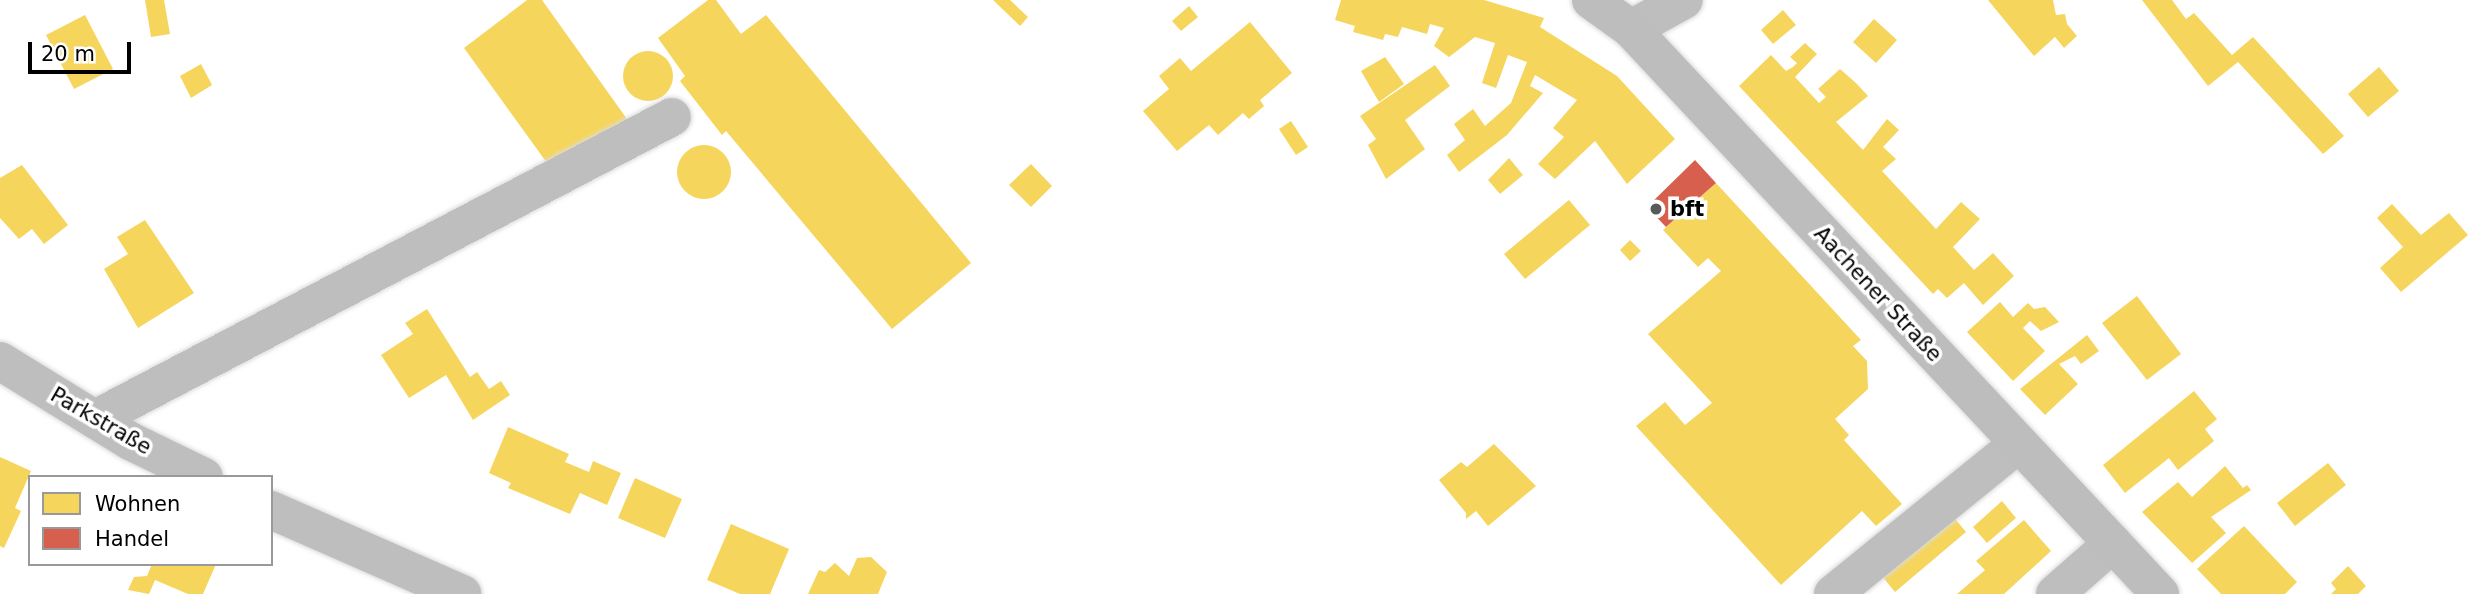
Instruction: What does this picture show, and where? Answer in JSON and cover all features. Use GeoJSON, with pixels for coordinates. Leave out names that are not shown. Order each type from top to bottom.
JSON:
{"type":"FeatureCollection","features":[{"type":"Feature","properties":{"kind":"main road","name":"Aachener Straße"},"geometry":{"type":"LineString","coordinates":[[1591,0],[1631,29],[2017,445],[2160,594]]}},
{"type":"Feature","properties":{"kind":"street"},"geometry":{"type":"LineString","coordinates":[[1631,29],[1684,0]]}},
{"type":"Feature","properties":{"kind":"street"},"geometry":{"type":"LineString","coordinates":[[95,419],[672,117]]}},
{"type":"Feature","properties":{"kind":"street","name":"Parkstraße"},"geometry":{"type":"LineString","coordinates":[[0,361],[95,419],[200,475]]}},
{"type":"Feature","properties":{"kind":"street"},"geometry":{"type":"LineString","coordinates":[[1833,594],[2017,445]]}},
{"type":"Feature","properties":{"kind":"street"},"geometry":{"type":"LineString","coordinates":[[273,511],[462,594]]}},
{"type":"Feature","properties":{"kind":"street"},"geometry":{"type":"LineString","coordinates":[[2055,594],[2113,543]]}},
{"type":"Feature","properties":{"kind":"building: Wohnen"},"geometry":{"type":"Polygon","coordinates":[[[145,0],[164,0],[170,34],[151,37],[145,0]]]}},
{"type":"Feature","properties":{"kind":"building: Wohnen"},"geometry":{"type":"Polygon","coordinates":[[[527,0],[542,0],[627,119],[547,163],[464,48],[527,0]]]}},
{"type":"Feature","properties":{"kind":"building: Wohnen"},"geometry":{"type":"Polygon","coordinates":[[[708,0],[716,0],[741,34],[766,15],[971,263],[892,329],[726,131],[722,135],[680,81],[685,76],[658,38],[708,0]]]}},
{"type":"Feature","properties":{"kind":"building: Wohnen"},"geometry":{"type":"Polygon","coordinates":[[[993,0],[1010,0],[1028,17],[1020,26],[993,0]]]}},
{"type":"Feature","properties":{"kind":"building: Wohnen"},"geometry":{"type":"Polygon","coordinates":[[[1341,0],[1484,0],[1544,18],[1540,27],[1617,76],[1675,139],[1627,184],[1595,141],[1555,179],[1538,164],[1564,137],[1553,128],[1577,100],[1535,75],[1530,86],[1543,93],[1507,135],[1459,172],[1447,155],[1465,140],[1454,124],[1473,109],[1485,126],[1511,103],[1527,62],[1508,55],[1496,88],[1482,83],[1495,43],[1475,37],[1449,57],[1434,46],[1444,28],[1430,24],[1427,34],[1402,27],[1398,37],[1385,34],[1383,40],[1353,32],[1355,26],[1335,20],[1341,0]]]}},
{"type":"Feature","properties":{"kind":"building: Wohnen"},"geometry":{"type":"Polygon","coordinates":[[[1988,0],[2053,0],[2056,15],[2065,14],[2067,24],[2077,36],[2064,48],[2055,37],[2034,56],[1988,0]]]}},
{"type":"Feature","properties":{"kind":"building: Wohnen"},"geometry":{"type":"Polygon","coordinates":[[[2142,0],[2172,0],[2186,19],[2194,13],[2232,55],[2253,37],[2344,136],[2323,154],[2238,62],[2208,86],[2142,0]]]}},
{"type":"Feature","properties":{"kind":"building: Wohnen"},"geometry":{"type":"Polygon","coordinates":[[[1189,6],[1198,17],[1181,31],[1172,21],[1189,6]]]}},
{"type":"Feature","properties":{"kind":"building: Wohnen"},"geometry":{"type":"Polygon","coordinates":[[[1783,10],[1796,25],[1773,44],[1761,30],[1783,10]]]}},
{"type":"Feature","properties":{"kind":"building: Wohnen"},"geometry":{"type":"Polygon","coordinates":[[[85,15],[113,69],[74,89],[46,35],[85,15]]]}},
{"type":"Feature","properties":{"kind":"building: Wohnen"},"geometry":{"type":"Polygon","coordinates":[[[1874,19],[1897,40],[1876,63],[1853,42],[1874,19]]]}},
{"type":"Feature","properties":{"kind":"building: Wohnen"},"geometry":{"type":"Polygon","coordinates":[[[1250,22],[1292,73],[1260,100],[1264,106],[1249,119],[1243,113],[1218,135],[1209,125],[1177,151],[1143,111],[1169,89],[1159,76],[1180,58],[1191,71],[1250,22]]]}},
{"type":"Feature","properties":{"kind":"building: Wohnen"},"geometry":{"type":"Polygon","coordinates":[[[1805,43],[1817,54],[1795,77],[1819,103],[1826,97],[1818,89],[1840,69],[1857,84],[1868,96],[1836,122],[1863,150],[1887,119],[1899,130],[1883,147],[1896,159],[1882,171],[1936,229],[1961,202],[1980,219],[1953,247],[1974,270],[1993,253],[2014,276],[1983,305],[1964,283],[1947,298],[1938,289],[1933,294],[1739,86],[1771,55],[1786,71],[1793,67],[1797,63],[1790,57],[1805,43]]]}},
{"type":"Feature","properties":{"kind":"building: Wohnen"},"geometry":{"type":"Polygon","coordinates":[[[648,51],[666,58],[673,76],[666,94],[648,101],[630,94],[623,76],[630,58],[648,51]]]}},
{"type":"Feature","properties":{"kind":"building: Wohnen"},"geometry":{"type":"Polygon","coordinates":[[[1385,57],[1404,84],[1379,102],[1361,71],[1385,57]]]}},
{"type":"Feature","properties":{"kind":"building: Wohnen"},"geometry":{"type":"Polygon","coordinates":[[[201,64],[212,85],[191,98],[180,76],[201,64]]]}},
{"type":"Feature","properties":{"kind":"building: Wohnen"},"geometry":{"type":"Polygon","coordinates":[[[1435,65],[1450,86],[1405,120],[1425,149],[1386,179],[1368,145],[1376,139],[1360,116],[1435,65]]]}},
{"type":"Feature","properties":{"kind":"building: Wohnen"},"geometry":{"type":"Polygon","coordinates":[[[2379,67],[2399,91],[2368,117],[2348,94],[2379,67]]]}},
{"type":"Feature","properties":{"kind":"building: Wohnen"},"geometry":{"type":"Polygon","coordinates":[[[1291,121],[1308,147],[1296,155],[1279,129],[1291,121]]]}},
{"type":"Feature","properties":{"kind":"building: Wohnen"},"geometry":{"type":"Polygon","coordinates":[[[704,145],[723,153],[731,172],[723,191],[704,199],[685,191],[677,172],[685,153],[704,145]]]}},
{"type":"Feature","properties":{"kind":"building: Wohnen"},"geometry":{"type":"Polygon","coordinates":[[[1509,158],[1523,175],[1500,194],[1488,180],[1509,158]]]}},
{"type":"Feature","properties":{"kind":"building: Wohnen"},"geometry":{"type":"Polygon","coordinates":[[[1031,164],[1052,186],[1031,207],[1009,185],[1031,164]]]}},
{"type":"Feature","properties":{"kind":"building: Wohnen"},"geometry":{"type":"Polygon","coordinates":[[[22,165],[68,225],[44,244],[32,229],[19,239],[0,218],[0,178],[22,165]]]}},
{"type":"Feature","properties":{"kind":"building: Wohnen"},"geometry":{"type":"Polygon","coordinates":[[[1716,183],[1861,340],[1853,346],[1867,361],[1868,389],[1835,419],[1849,435],[1844,440],[1902,504],[1876,526],[1862,511],[1781,585],[1636,426],[1665,402],[1685,425],[1712,403],[1648,334],[1721,271],[1708,258],[1698,267],[1663,230],[1716,183]]]}},
{"type":"Feature","properties":{"kind":"building: Wohnen"},"geometry":{"type":"Polygon","coordinates":[[[1569,200],[1590,225],[1525,279],[1504,254],[1569,200]]]}},
{"type":"Feature","properties":{"kind":"building: Wohnen"},"geometry":{"type":"Polygon","coordinates":[[[2392,204],[2421,235],[2449,213],[2468,235],[2401,292],[2380,268],[2403,247],[2377,218],[2392,204]]]}},
{"type":"Feature","properties":{"kind":"building: Wohnen"},"geometry":{"type":"Polygon","coordinates":[[[145,220],[194,293],[138,328],[104,269],[128,254],[117,237],[145,220]]]}},
{"type":"Feature","properties":{"kind":"building: Wohnen"},"geometry":{"type":"Polygon","coordinates":[[[1630,240],[1641,251],[1630,261],[1620,250],[1630,240]]]}},
{"type":"Feature","properties":{"kind":"building: Wohnen"},"geometry":{"type":"Polygon","coordinates":[[[2137,296],[2181,354],[2147,380],[2102,323],[2137,296]]]}},
{"type":"Feature","properties":{"kind":"building: Wohnen"},"geometry":{"type":"Polygon","coordinates":[[[2000,302],[2013,317],[2028,303],[2034,309],[2045,307],[2059,322],[2041,331],[2030,321],[2023,328],[2045,351],[2013,381],[1967,332],[2000,302]]]}},
{"type":"Feature","properties":{"kind":"building: Wohnen"},"geometry":{"type":"Polygon","coordinates":[[[427,309],[470,377],[477,372],[489,389],[501,381],[510,395],[473,420],[446,375],[409,398],[381,355],[413,334],[405,323],[427,309]]]}},
{"type":"Feature","properties":{"kind":"building: Wohnen"},"geometry":{"type":"Polygon","coordinates":[[[2087,335],[2099,351],[2081,364],[2075,356],[2059,364],[2078,384],[2045,415],[2020,389],[2087,335]]]}},
{"type":"Feature","properties":{"kind":"building: Wohnen"},"geometry":{"type":"Polygon","coordinates":[[[2194,391],[2217,419],[2205,429],[2214,441],[2178,470],[2169,458],[2125,493],[2103,465],[2194,391]]]}},
{"type":"Feature","properties":{"kind":"building: Wohnen"},"geometry":{"type":"Polygon","coordinates":[[[508,427],[569,454],[565,462],[589,472],[593,461],[621,473],[607,505],[580,493],[570,514],[508,488],[511,483],[489,473],[508,427]]]}},
{"type":"Feature","properties":{"kind":"building: Wohnen"},"geometry":{"type":"Polygon","coordinates":[[[1494,444],[1536,486],[1488,526],[1476,511],[1466,519],[1466,513],[1439,480],[1461,462],[1467,467],[1494,444]]]}},
{"type":"Feature","properties":{"kind":"building: Wohnen"},"geometry":{"type":"Polygon","coordinates":[[[0,457],[31,471],[15,508],[21,511],[4,548],[0,546],[0,457]]]}},
{"type":"Feature","properties":{"kind":"building: Wohnen"},"geometry":{"type":"Polygon","coordinates":[[[2328,463],[2346,485],[2295,526],[2277,503],[2328,463]]]}},
{"type":"Feature","properties":{"kind":"building: Wohnen"},"geometry":{"type":"Polygon","coordinates":[[[2225,466],[2243,488],[2247,485],[2251,490],[2211,517],[2226,533],[2192,563],[2142,512],[2178,482],[2192,497],[2225,466]]]}},
{"type":"Feature","properties":{"kind":"building: Wohnen"},"geometry":{"type":"Polygon","coordinates":[[[635,478],[682,499],[665,538],[618,518],[635,478]]]}},
{"type":"Feature","properties":{"kind":"building: Wohnen"},"geometry":{"type":"Polygon","coordinates":[[[2002,501],[2016,518],[1987,543],[1973,527],[2002,501]]]}},
{"type":"Feature","properties":{"kind":"building: Wohnen"},"geometry":{"type":"Polygon","coordinates":[[[1947,509],[1966,532],[1895,592],[1876,569],[1947,509]]]}},
{"type":"Feature","properties":{"kind":"building: Wohnen"},"geometry":{"type":"Polygon","coordinates":[[[2024,520],[2051,551],[2004,594],[1957,594],[1985,570],[1976,561],[2024,520]]]}},
{"type":"Feature","properties":{"kind":"building: Wohnen"},"geometry":{"type":"Polygon","coordinates":[[[731,524],[789,549],[770,594],[740,594],[707,580],[731,524]]]}},
{"type":"Feature","properties":{"kind":"building: Wohnen"},"geometry":{"type":"Polygon","coordinates":[[[2244,526],[2297,582],[2285,594],[2221,594],[2197,569],[2244,526]]]}},
{"type":"Feature","properties":{"kind":"building: Wohnen"},"geometry":{"type":"Polygon","coordinates":[[[871,557],[887,572],[878,594],[808,594],[819,570],[825,572],[835,563],[849,576],[857,558],[871,557]]]}},
{"type":"Feature","properties":{"kind":"building: Wohnen"},"geometry":{"type":"Polygon","coordinates":[[[151,566],[215,566],[203,594],[188,594],[155,580],[149,594],[128,590],[134,577],[147,576],[151,566]]]}},
{"type":"Feature","properties":{"kind":"building: Wohnen"},"geometry":{"type":"Polygon","coordinates":[[[2348,566],[2366,586],[2358,594],[2331,594],[2336,589],[2331,583],[2348,566]]]}},
{"type":"Feature","properties":{"kind":"building: Handel"},"geometry":{"type":"Polygon","coordinates":[[[1695,160],[1716,183],[1666,227],[1647,207],[1695,160]]]}},
{"type":"Feature","properties":{"kind":"place","name":"bft"},"geometry":{"type":"Point","coordinates":[1656,209]}}]}
